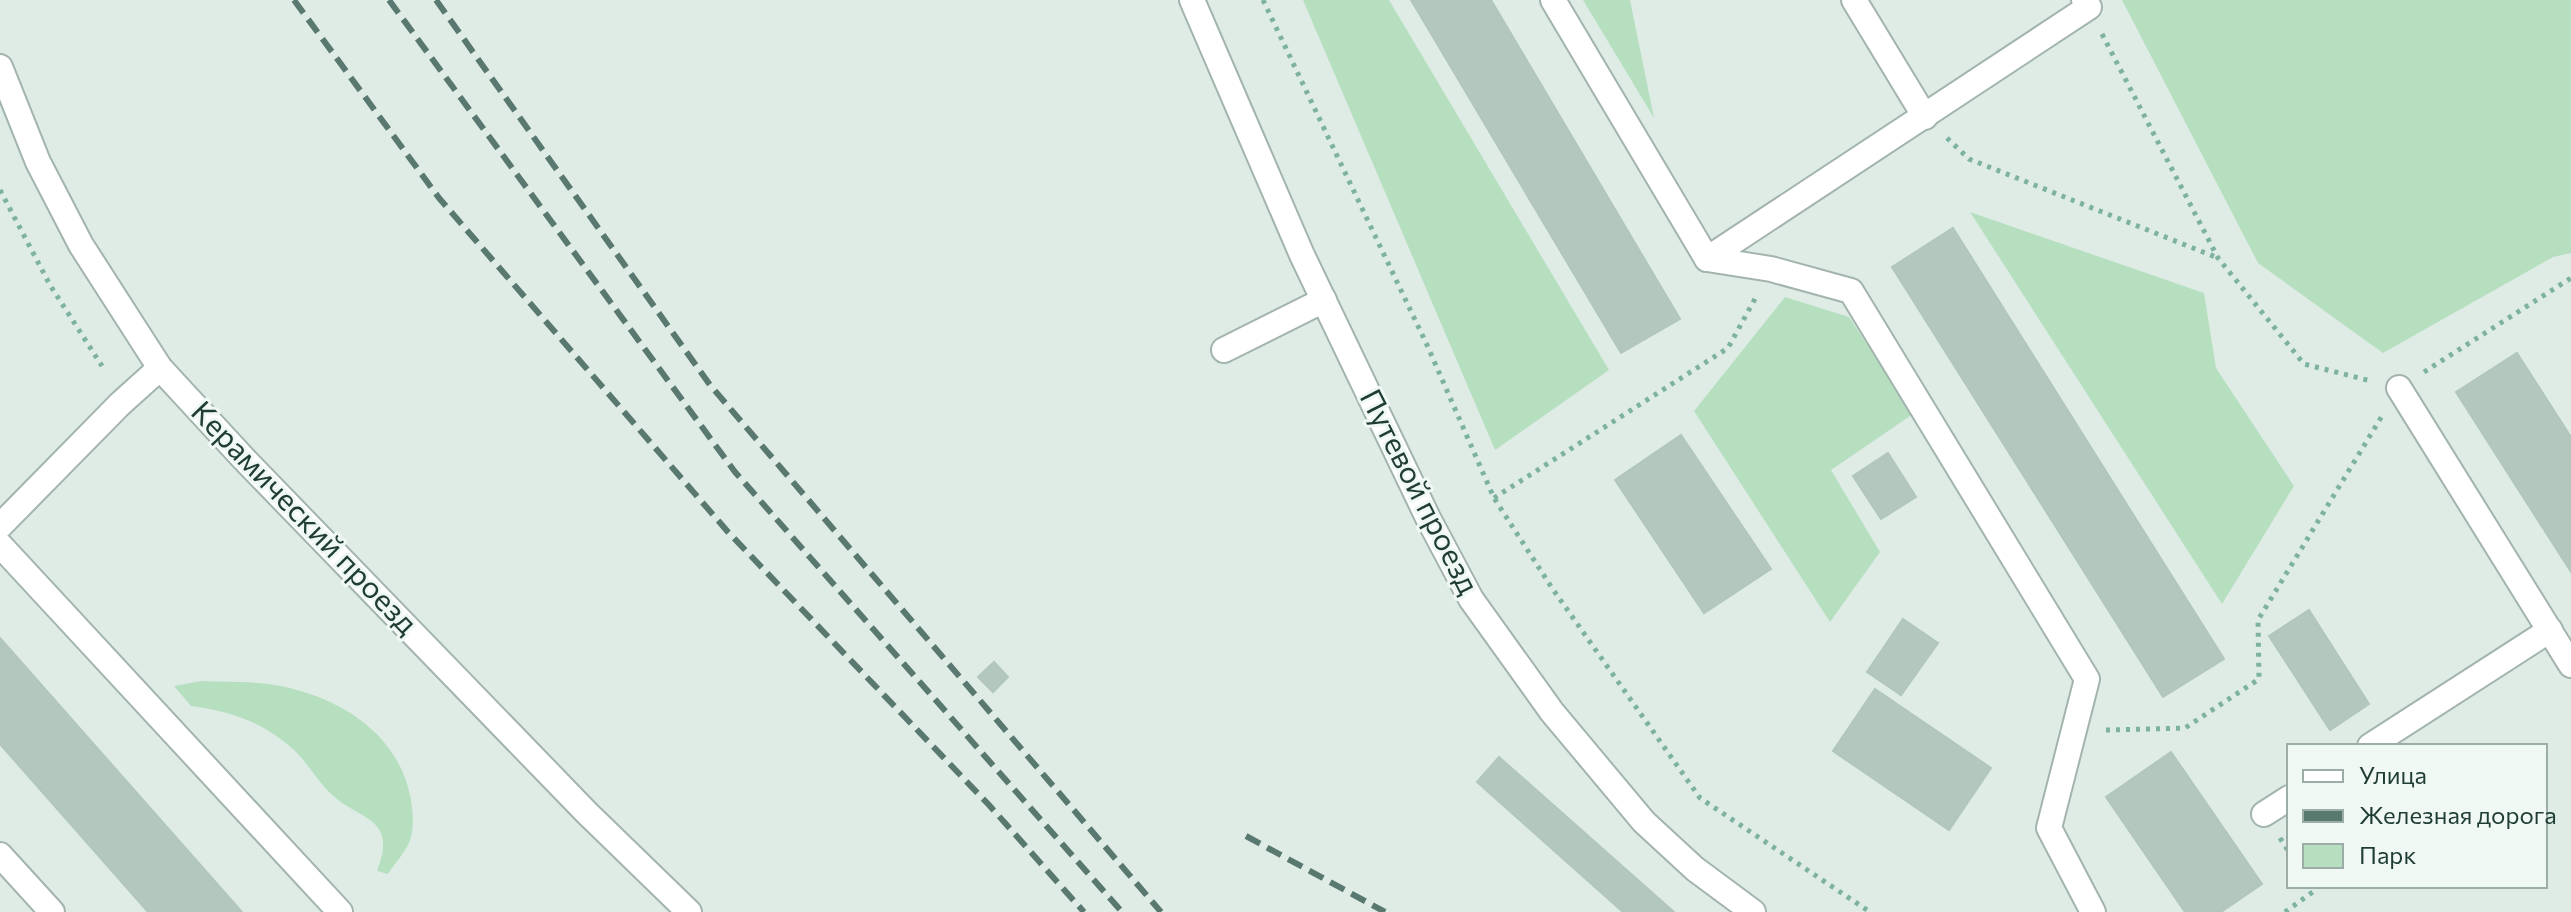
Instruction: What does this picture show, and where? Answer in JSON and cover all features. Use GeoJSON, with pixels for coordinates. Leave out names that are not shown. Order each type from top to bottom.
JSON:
{"type":"FeatureCollection","features":[{"type":"Feature","properties":{"kind":"street","name":"Путевой проезд"},"geometry":{"type":"LineString","coordinates":[[1192,0],[1324,300],[1428,518],[1471,599],[1552,712],[1644,822],[1695,869],[1753,912]]}},
{"type":"Feature","properties":{"kind":"street"},"geometry":{"type":"LineString","coordinates":[[1553,0],[1707,259]]}},
{"type":"Feature","properties":{"kind":"street"},"geometry":{"type":"LineString","coordinates":[[1854,0],[1925,117]]}},
{"type":"Feature","properties":{"kind":"street"},"geometry":{"type":"LineString","coordinates":[[1707,259],[1925,117],[2086,4]]}},
{"type":"Feature","properties":{"kind":"street","name":"Керамический проезд"},"geometry":{"type":"LineString","coordinates":[[0,67],[38,162],[81,245],[160,368],[254,470],[677,908]]}},
{"type":"Feature","properties":{"kind":"street"},"geometry":{"type":"LineString","coordinates":[[1707,259],[1771,269],[1851,291],[2087,679],[2049,828],[2093,912]]}},
{"type":"Feature","properties":{"kind":"street"},"geometry":{"type":"LineString","coordinates":[[1224,350],[1324,300]]}},
{"type":"Feature","properties":{"kind":"street"},"geometry":{"type":"LineString","coordinates":[[0,526],[120,404],[160,368]]}},
{"type":"Feature","properties":{"kind":"street"},"geometry":{"type":"LineString","coordinates":[[2399,388],[2571,665]]}},
{"type":"Feature","properties":{"kind":"street"},"geometry":{"type":"LineString","coordinates":[[0,545],[340,912]]}},
{"type":"Feature","properties":{"kind":"street"},"geometry":{"type":"LineString","coordinates":[[2373,744],[2550,630]]}},
{"type":"Feature","properties":{"kind":"street"},"geometry":{"type":"LineString","coordinates":[[2264,814],[2287,799]]}},
{"type":"Feature","properties":{"kind":"street"},"geometry":{"type":"LineString","coordinates":[[0,855],[52,912]]}},
{"type":"Feature","properties":{"kind":"path"},"geometry":{"type":"LineString","coordinates":[[1263,0],[1427,345],[1494,498],[1552,588],[1700,798],[1870,912]]}},
{"type":"Feature","properties":{"kind":"path"},"geometry":{"type":"LineString","coordinates":[[2086,4],[2218,258],[2304,364],[2399,388]]}},
{"type":"Feature","properties":{"kind":"path"},"geometry":{"type":"LineString","coordinates":[[1925,117],[1969,159],[2218,258]]}},
{"type":"Feature","properties":{"kind":"path"},"geometry":{"type":"LineString","coordinates":[[0,190],[44,273],[102,366]]}},
{"type":"Feature","properties":{"kind":"path"},"geometry":{"type":"LineString","coordinates":[[1494,498],[1728,348],[1771,269]]}},
{"type":"Feature","properties":{"kind":"path"},"geometry":{"type":"LineString","coordinates":[[2074,730],[2185,728],[2259,679],[2258,620],[2399,388],[2571,278]]}},
{"type":"Feature","properties":{"kind":"path"},"geometry":{"type":"LineString","coordinates":[[2285,912],[2314,891],[2312,888]]}},
{"type":"Feature","properties":{"kind":"green space"},"geometry":{"type":"Polygon","coordinates":[[[1303,0],[1389,0],[1609,370],[1495,450],[1303,0]]]}},
{"type":"Feature","properties":{"kind":"green space"},"geometry":{"type":"Polygon","coordinates":[[[1583,0],[1630,0],[1654,118],[1583,0]]]}},
{"type":"Feature","properties":{"kind":"green space"},"geometry":{"type":"Polygon","coordinates":[[[2122,0],[2571,0],[2571,253],[2553,257],[2383,353],[2258,263],[2122,0]]]}},
{"type":"Feature","properties":{"kind":"green space"},"geometry":{"type":"Polygon","coordinates":[[[1970,212],[2204,293],[2216,368],[2294,486],[2222,604],[1970,212]]]}},
{"type":"Feature","properties":{"kind":"green space"},"geometry":{"type":"Polygon","coordinates":[[[1785,297],[1849,317],[1913,414],[1831,470],[1880,552],[1830,622],[1694,411],[1785,297]]]}},
{"type":"Feature","properties":{"kind":"green space"},"geometry":{"type":"Polygon","coordinates":[[[201,681],[262,683],[303,692],[344,709],[379,736],[403,773],[413,813],[409,843],[388,874],[377,871],[383,839],[379,829],[327,790],[285,742],[247,720],[191,706],[174,686],[201,681]]]}},
{"type":"Feature","properties":{"kind":"building"},"geometry":{"type":"Polygon","coordinates":[[[1411,0],[1491,0],[1680,319],[1621,353],[1411,0]]]}},
{"type":"Feature","properties":{"kind":"building"},"geometry":{"type":"Polygon","coordinates":[[[1953,228],[2224,659],[2163,697],[1892,267],[1953,228]]]}},
{"type":"Feature","properties":{"kind":"building"},"geometry":{"type":"Polygon","coordinates":[[[2517,353],[2571,437],[2571,572],[2456,392],[2517,353]]]}},
{"type":"Feature","properties":{"kind":"building"},"geometry":{"type":"Polygon","coordinates":[[[1681,435],[1771,569],[1704,613],[1615,480],[1681,435]]]}},
{"type":"Feature","properties":{"kind":"building"},"geometry":{"type":"Polygon","coordinates":[[[1888,453],[1916,497],[1881,519],[1853,476],[1888,453]]]}},
{"type":"Feature","properties":{"kind":"building"},"geometry":{"type":"Polygon","coordinates":[[[2309,610],[2369,704],[2330,730],[2269,636],[2309,610]]]}},
{"type":"Feature","properties":{"kind":"building"},"geometry":{"type":"Polygon","coordinates":[[[1903,619],[1938,643],[1901,695],[1867,672],[1903,619]]]}},
{"type":"Feature","properties":{"kind":"building"},"geometry":{"type":"Polygon","coordinates":[[[0,638],[242,912],[148,912],[0,744],[0,638]]]}},
{"type":"Feature","properties":{"kind":"building"},"geometry":{"type":"Polygon","coordinates":[[[994,662],[1008,677],[993,692],[978,677],[994,662]]]}},
{"type":"Feature","properties":{"kind":"building"},"geometry":{"type":"Polygon","coordinates":[[[1875,689],[1991,768],[1949,830],[1833,751],[1875,689]]]}},
{"type":"Feature","properties":{"kind":"building"},"geometry":{"type":"Polygon","coordinates":[[[2171,752],[2262,884],[2221,912],[2185,912],[2106,797],[2171,752]]]}},
{"type":"Feature","properties":{"kind":"building"},"geometry":{"type":"Polygon","coordinates":[[[1499,757],[1674,912],[1623,912],[1477,782],[1499,757]]]}},
{"type":"Feature","properties":{"kind":"railway"},"geometry":{"type":"LineString","coordinates":[[294,0],[439,198],[728,532],[989,805],[1084,912]]}},
{"type":"Feature","properties":{"kind":"railway"},"geometry":{"type":"LineString","coordinates":[[389,0],[735,472],[1122,912]]}},
{"type":"Feature","properties":{"kind":"railway"},"geometry":{"type":"LineString","coordinates":[[436,0],[710,385],[1161,912]]}},
{"type":"Feature","properties":{"kind":"railway"},"geometry":{"type":"LineString","coordinates":[[1246,836],[1385,912]]}}]}
